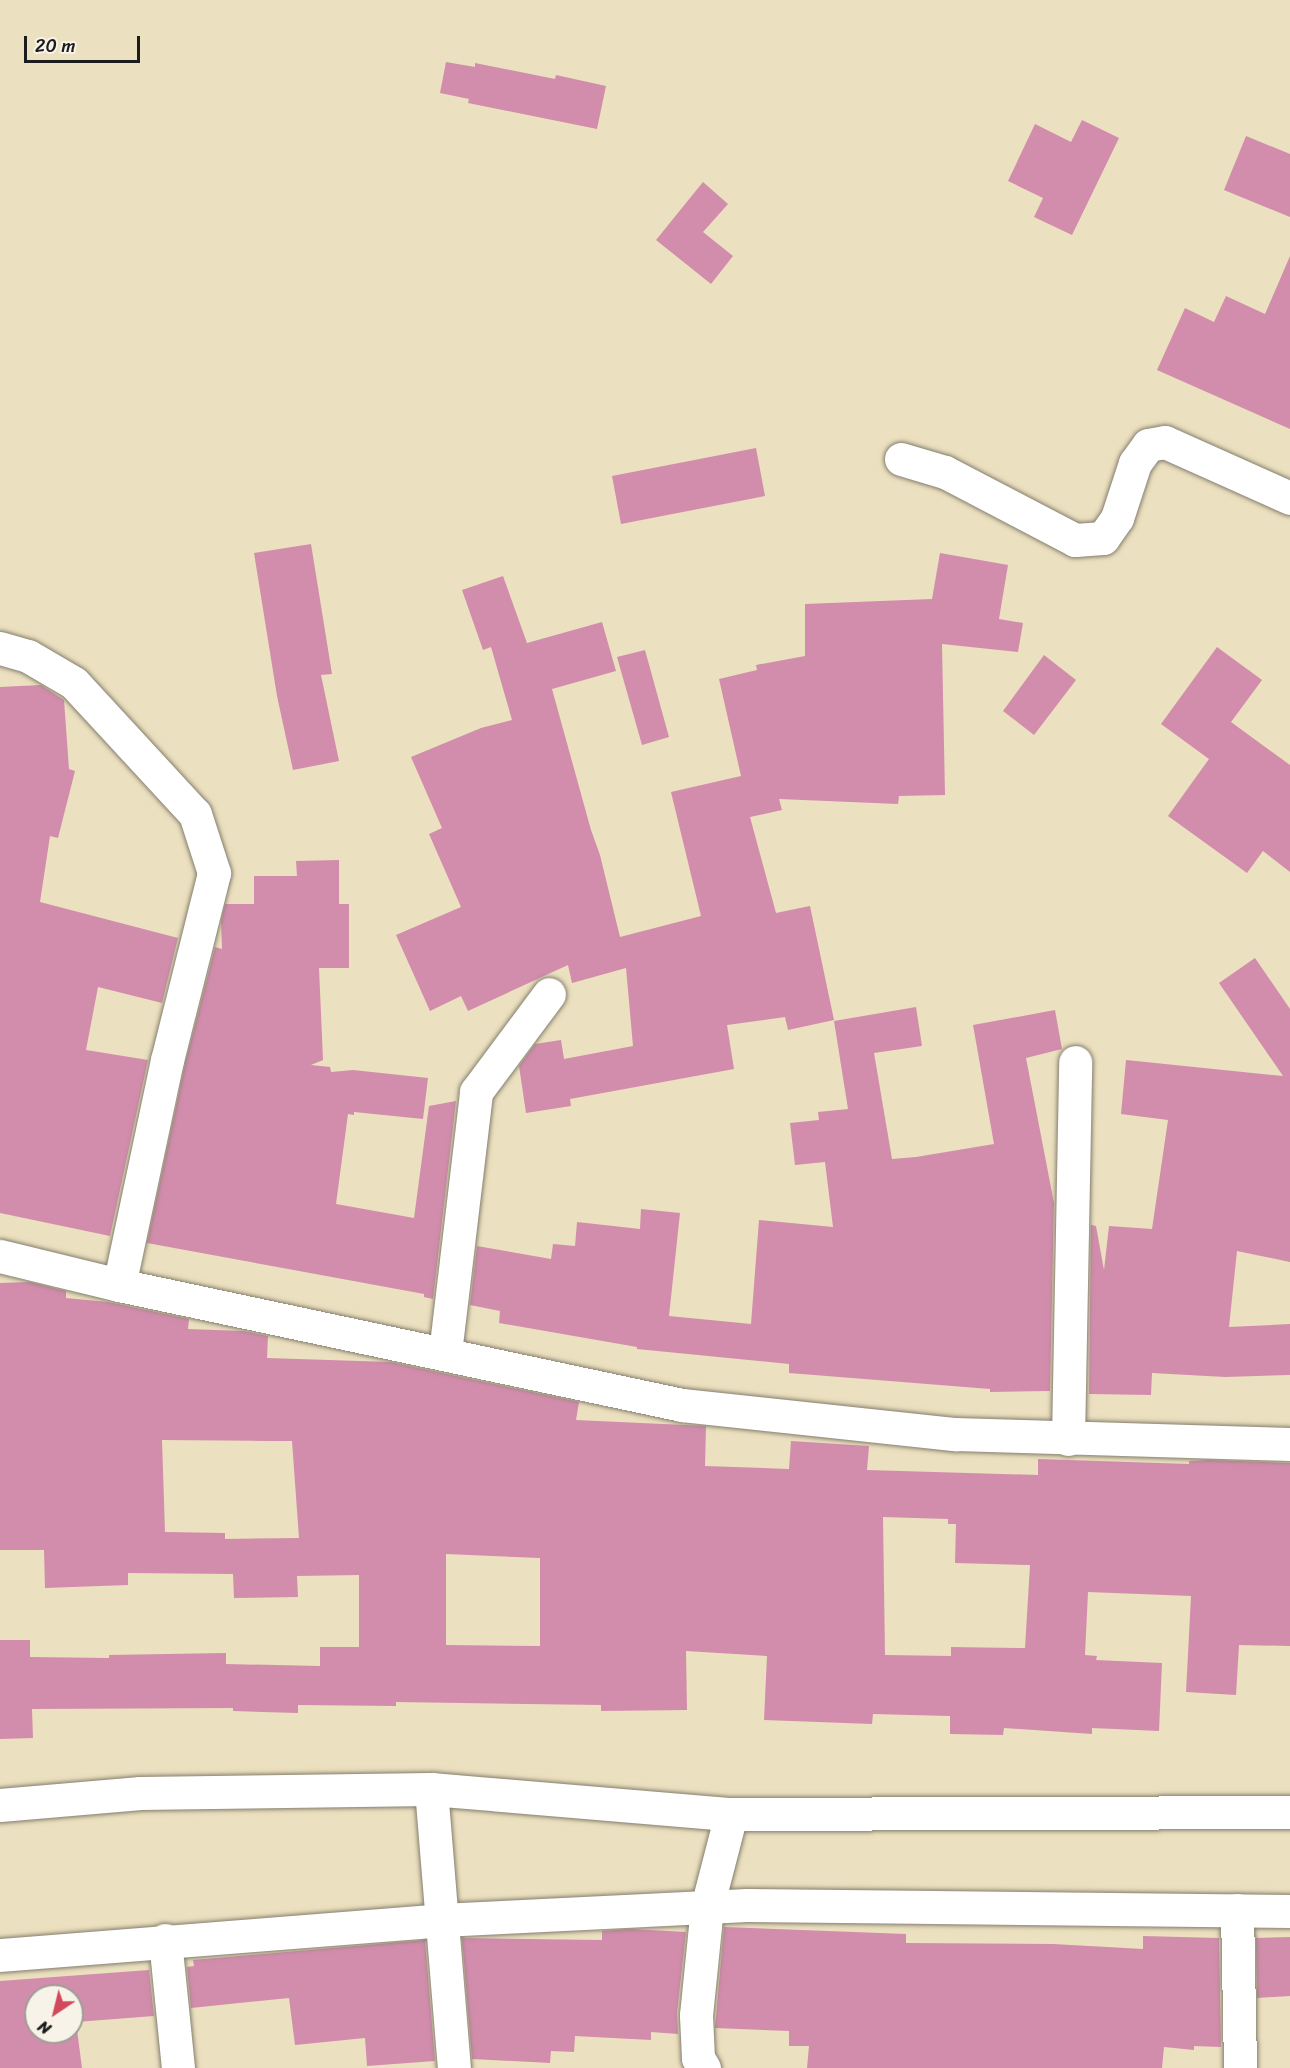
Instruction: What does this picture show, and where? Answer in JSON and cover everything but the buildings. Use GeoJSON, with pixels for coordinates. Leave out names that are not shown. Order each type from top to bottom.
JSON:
{"type":"FeatureCollection","features":[{"type":"Feature","properties":{"kind":"street"},"geometry":{"type":"LineString","coordinates":[[901,459],[945,472],[1075,540],[1103,538],[1118,518],[1135,464],[1148,445],[1156,443],[1165,442],[1290,498]]}},
{"type":"Feature","properties":{"kind":"street"},"geometry":{"type":"LineString","coordinates":[[0,648],[28,656],[74,683],[195,814],[214,873],[167,1060],[119,1285]]}},
{"type":"Feature","properties":{"kind":"street"},"geometry":{"type":"LineString","coordinates":[[445,1353],[476,1092],[549,994]]}},
{"type":"Feature","properties":{"kind":"street"},"geometry":{"type":"LineString","coordinates":[[1068,1439],[1075,1062]]}},
{"type":"Feature","properties":{"kind":"street"},"geometry":{"type":"LineString","coordinates":[[0,1256],[119,1285],[682,1405],[955,1434],[1290,1444]]}},
{"type":"Feature","properties":{"kind":"street"},"geometry":{"type":"LineString","coordinates":[[431,1789],[454,2068]]}},
{"type":"Feature","properties":{"kind":"street"},"geometry":{"type":"LineString","coordinates":[[0,1804],[140,1794],[431,1789],[731,1814],[1290,1812]]}},
{"type":"Feature","properties":{"kind":"street"},"geometry":{"type":"LineString","coordinates":[[704,2068],[698,2058],[696,2016],[707,1907],[731,1814]]}},
{"type":"Feature","properties":{"kind":"street"},"geometry":{"type":"LineString","coordinates":[[0,1954],[441,1920],[747,1905],[1290,1911]]}},
{"type":"Feature","properties":{"kind":"street"},"geometry":{"type":"LineString","coordinates":[[1237,1910],[1240,2068]]}},
{"type":"Feature","properties":{"kind":"street"},"geometry":{"type":"LineString","coordinates":[[165,1941],[178,2068]]}}]}
